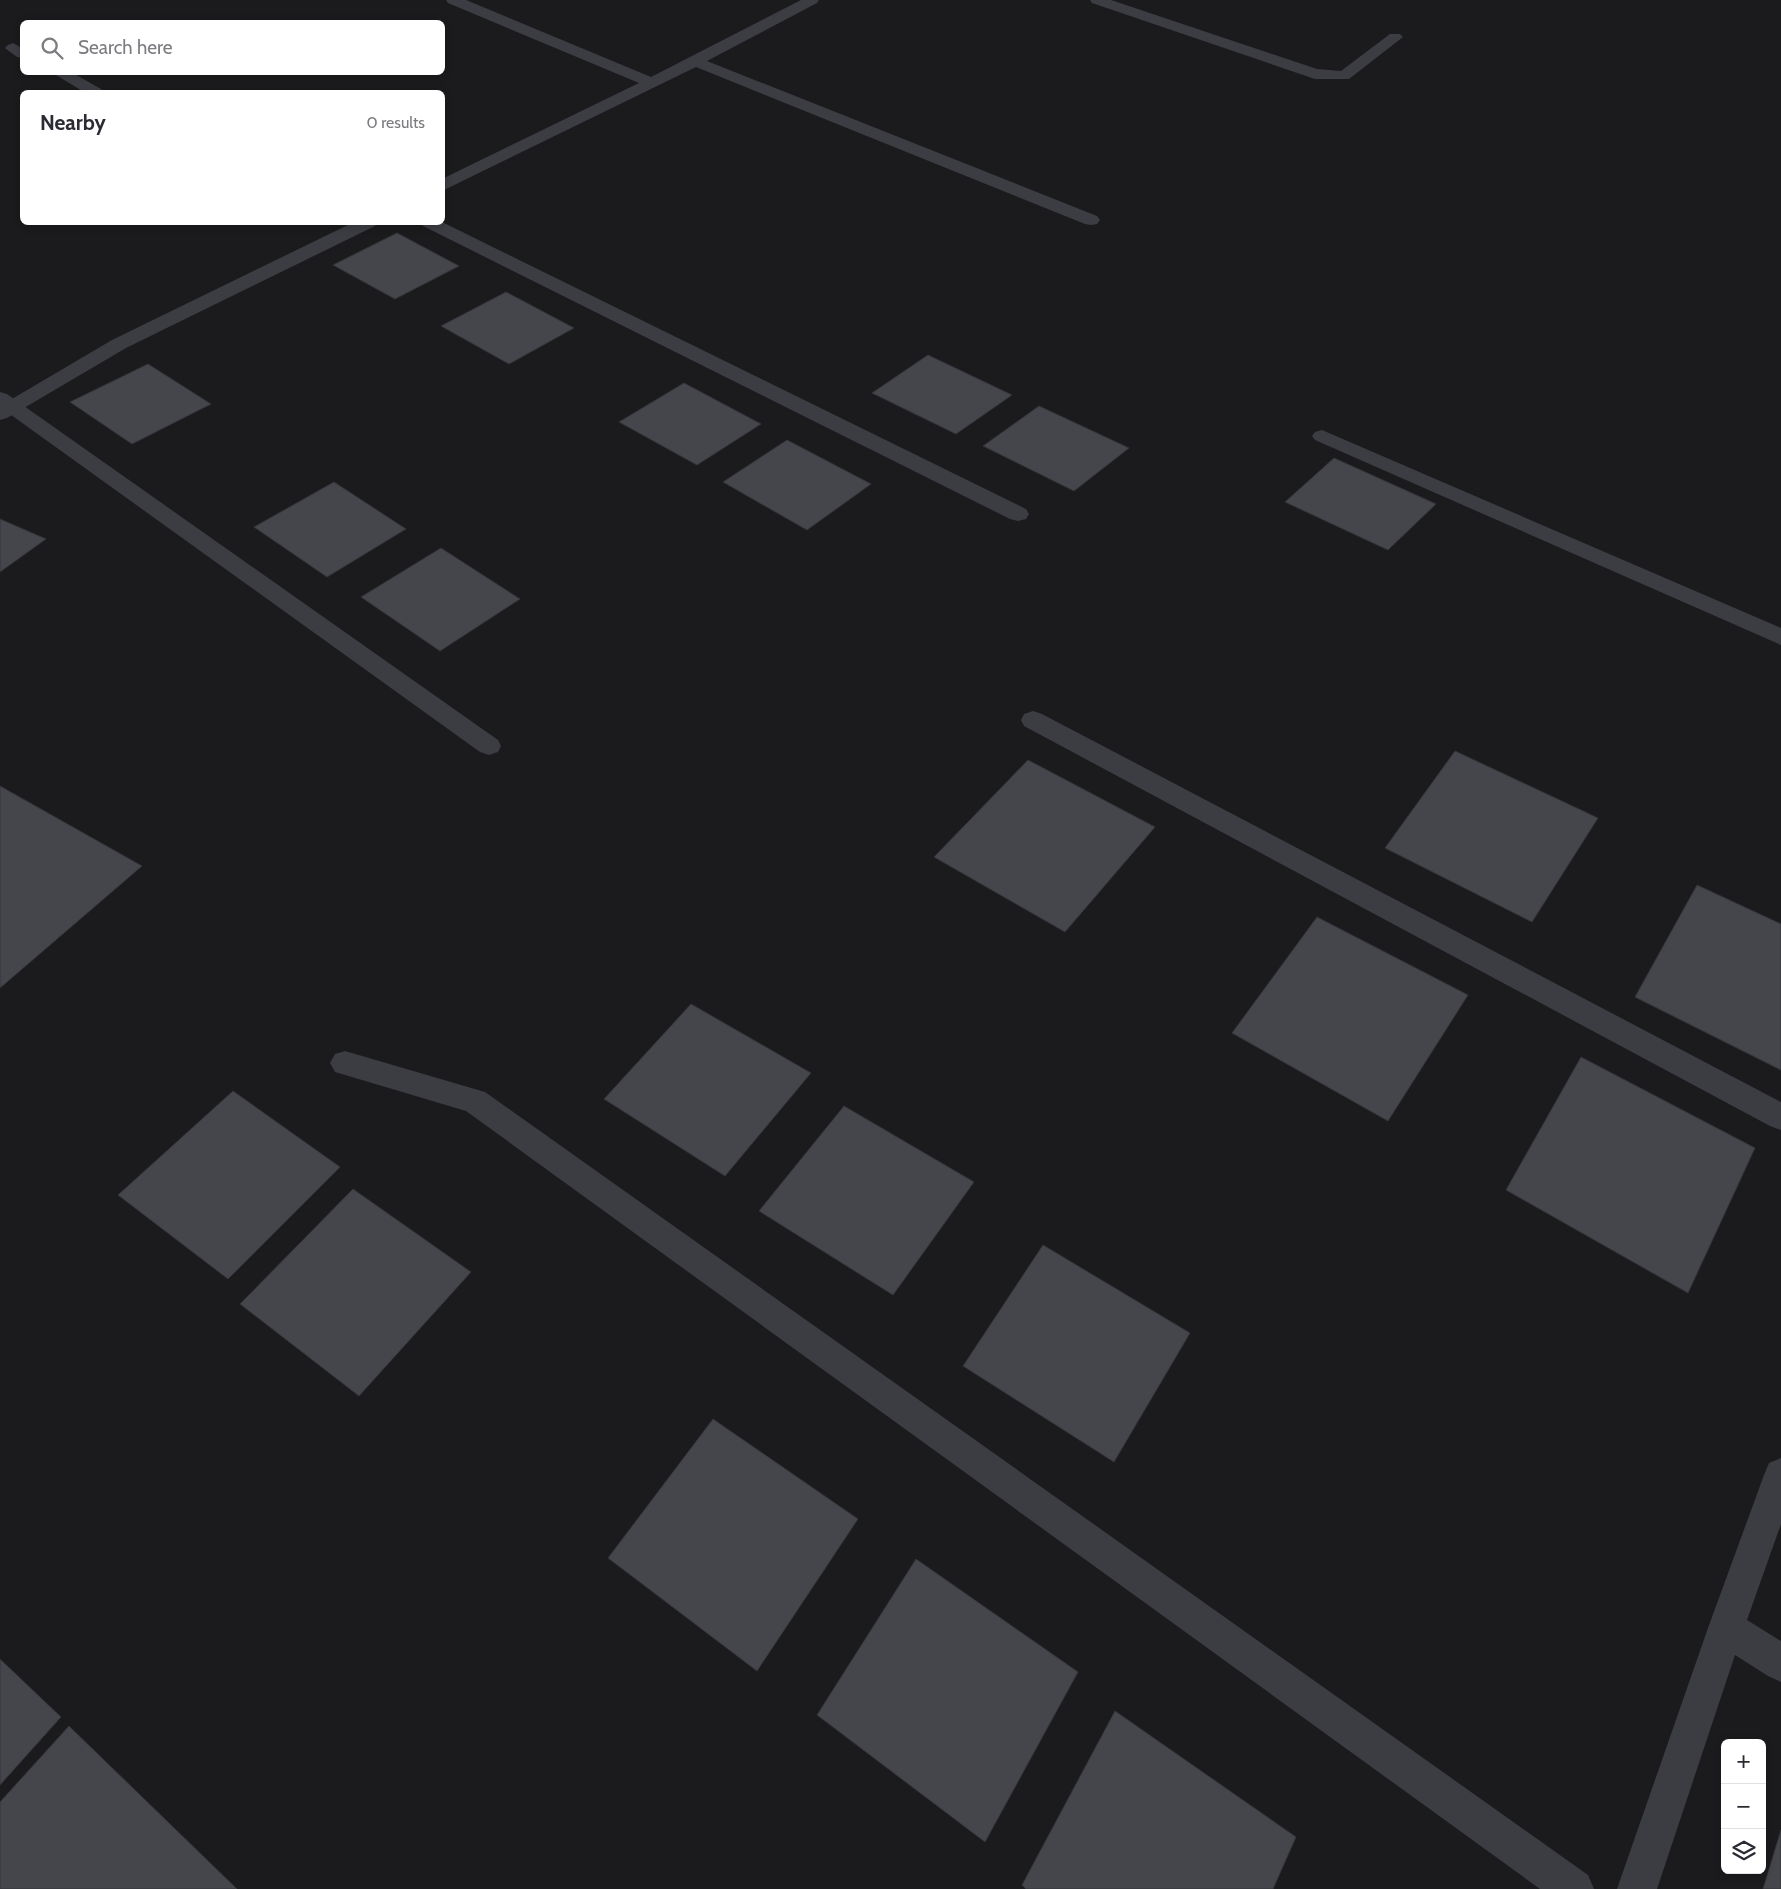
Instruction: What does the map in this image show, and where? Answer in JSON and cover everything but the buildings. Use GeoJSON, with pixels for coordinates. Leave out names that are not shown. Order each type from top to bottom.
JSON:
{"type":"FeatureCollection","features":[{"type":"Feature","properties":{"kind":"street"},"geometry":{"type":"LineString","coordinates":[[453,0],[651,82]]}},
{"type":"Feature","properties":{"kind":"street"},"geometry":{"type":"LineString","coordinates":[[445,185],[696,61],[812,0]]}},
{"type":"Feature","properties":{"kind":"street"},"geometry":{"type":"LineString","coordinates":[[1097,0],[1315,74],[1344,76],[1395,37]]}},
{"type":"Feature","properties":{"kind":"street"},"geometry":{"type":"LineString","coordinates":[[696,61],[1091,220]]}},
{"type":"Feature","properties":{"kind":"street"},"geometry":{"type":"LineString","coordinates":[[64,75],[91,90]]}},
{"type":"Feature","properties":{"kind":"street"},"geometry":{"type":"LineString","coordinates":[[434,225],[1018,514]]}},
{"type":"Feature","properties":{"kind":"street"},"geometry":{"type":"LineString","coordinates":[[345,227],[4,406],[489,746]]}},
{"type":"Feature","properties":{"kind":"street"},"geometry":{"type":"LineString","coordinates":[[1322,436],[1781,637]]}},
{"type":"Feature","properties":{"kind":"street"},"geometry":{"type":"LineString","coordinates":[[1033,720],[1781,1117]]}},
{"type":"Feature","properties":{"kind":"street"},"geometry":{"type":"LineString","coordinates":[[345,1063],[475,1101],[1574,1889]]}},
{"type":"Feature","properties":{"kind":"street"},"geometry":{"type":"LineString","coordinates":[[1637,1889],[1726,1628],[1781,1475]]}},
{"type":"Feature","properties":{"kind":"street"},"geometry":{"type":"LineString","coordinates":[[1726,1628],[1781,1663]]}}]}
